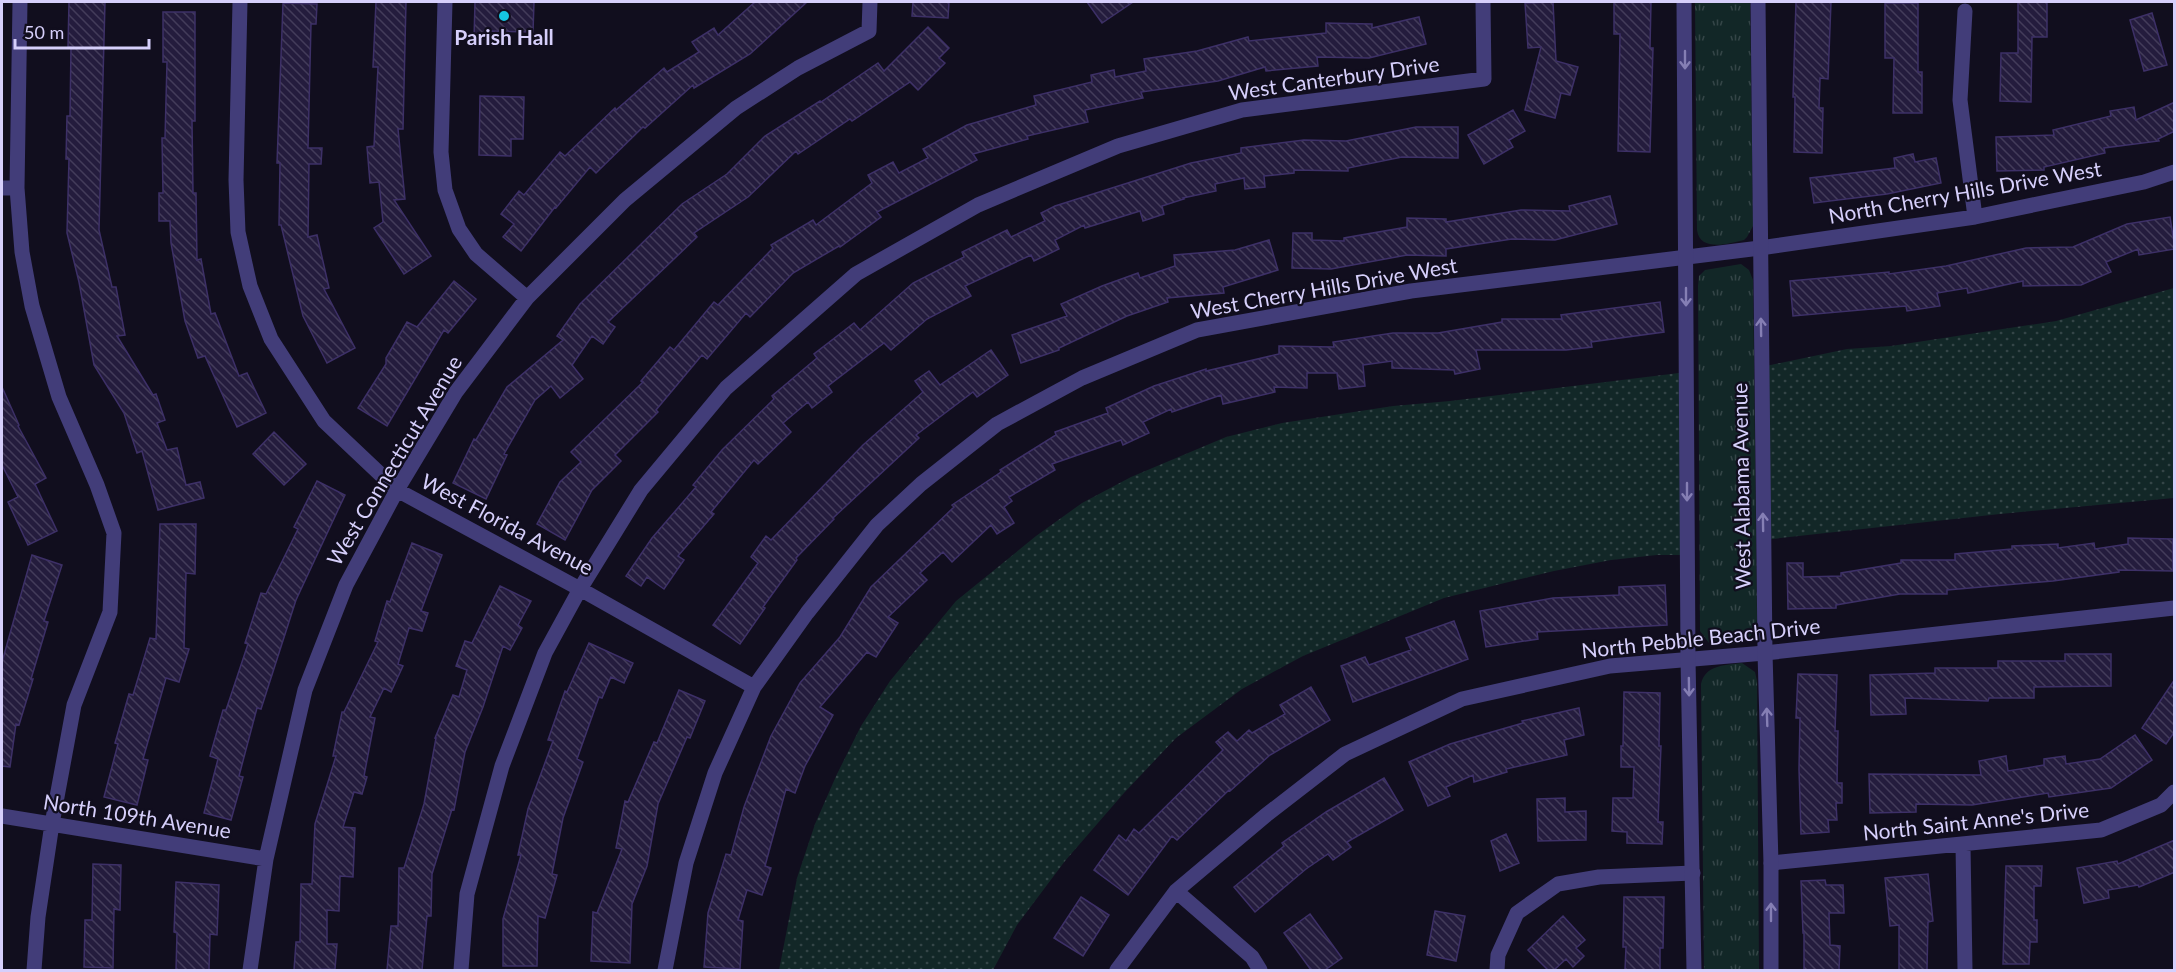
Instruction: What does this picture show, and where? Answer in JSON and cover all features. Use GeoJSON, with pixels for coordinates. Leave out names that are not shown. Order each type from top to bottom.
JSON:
{"type":"FeatureCollection","features":[{"type":"Feature","properties":{"kind":"street"},"geometry":{"type":"LineString","coordinates":[[20,2],[17,188],[22,252],[32,306],[59,397],[97,485],[114,533],[110,612],[74,705],[38,916],[34,970]]}},
{"type":"Feature","properties":{"kind":"street","name":"West Florida Avenue"},"geometry":{"type":"LineString","coordinates":[[240,2],[236,180],[238,232],[250,286],[271,339],[324,421],[398,490],[580,588],[754,687]]}},
{"type":"Feature","properties":{"kind":"street"},"geometry":{"type":"LineString","coordinates":[[445,2],[441,152],[445,190],[459,229],[476,254],[527,298]]}},
{"type":"Feature","properties":{"kind":"street","name":"West Connecticut Avenue"},"geometry":{"type":"LineString","coordinates":[[250,970],[266,859],[305,690],[346,585],[398,490],[456,392],[527,298],[625,200],[736,108],[798,68],[869,31],[870,2]]}},
{"type":"Feature","properties":{"kind":"street","name":"West Canterbury Drive"},"geometry":{"type":"LineString","coordinates":[[461,970],[467,894],[502,766],[545,653],[580,588],[641,490],[726,388],[856,274],[978,205],[1118,146],[1242,110],[1484,79],[1483,2]]}},
{"type":"Feature","properties":{"kind":"street"},"geometry":{"type":"LineString","coordinates":[[1684,2],[1688,659],[1694,970]]}},
{"type":"Feature","properties":{"kind":"street","name":"West Alabama Avenue"},"geometry":{"type":"LineString","coordinates":[[1758,2],[1771,970]]}},
{"type":"Feature","properties":{"kind":"street"},"geometry":{"type":"LineString","coordinates":[[1965,11],[1960,100],[1975,217]]}},
{"type":"Feature","properties":{"kind":"street","name":"North Cherry Hills Drive West"},"geometry":{"type":"LineString","coordinates":[[1760,248],[1975,217],[2144,182],[2175,172]]}},
{"type":"Feature","properties":{"kind":"street"},"geometry":{"type":"LineString","coordinates":[[2,188],[17,188]]}},
{"type":"Feature","properties":{"kind":"street","name":"West Cherry Hills Drive West"},"geometry":{"type":"LineString","coordinates":[[665,970],[686,863],[716,773],[754,687],[807,613],[877,525],[921,484],[997,424],[1082,378],[1197,330],[1411,291],[1760,248]]}},
{"type":"Feature","properties":{"kind":"street","name":"North Pebble Beach Drive"},"geometry":{"type":"LineString","coordinates":[[1117,970],[1176,891],[1265,816],[1345,754],[1462,699],[1610,666],[1765,653],[2175,608]]}},
{"type":"Feature","properties":{"kind":"street","name":"North Saint Anne's Drive"},"geometry":{"type":"LineString","coordinates":[[1771,863],[2101,830],[2161,805],[2175,792]]}},
{"type":"Feature","properties":{"kind":"street","name":"North 109th Avenue"},"geometry":{"type":"LineString","coordinates":[[2,816],[266,859]]}},
{"type":"Feature","properties":{"kind":"street"},"geometry":{"type":"LineString","coordinates":[[1963,845],[1965,970]]}},
{"type":"Feature","properties":{"kind":"street"},"geometry":{"type":"LineString","coordinates":[[1497,970],[1498,955],[1517,913],[1558,884],[1599,877],[1693,873]]}},
{"type":"Feature","properties":{"kind":"street"},"geometry":{"type":"LineString","coordinates":[[1176,891],[1252,957],[1260,970]]}},
{"type":"Feature","properties":{"kind":"green space"},"geometry":{"type":"Polygon","coordinates":[[[1695,2],[1750,2],[1753,226],[1744,240],[1716,245],[1703,241],[1697,230],[1695,2]]]}},
{"type":"Feature","properties":{"kind":"green space"},"geometry":{"type":"Polygon","coordinates":[[[1741,264],[1749,270],[1753,280],[1757,619],[1755,628],[1747,640],[1734,644],[1709,643],[1700,631],[1698,286],[1699,276],[1705,270],[1741,264]]]}},
{"type":"Feature","properties":{"kind":"green space"},"geometry":{"type":"Polygon","coordinates":[[[2174,288],[2174,498],[1763,540],[1761,367],[1847,349],[1891,346],[2056,321],[2174,288]]]}},
{"type":"Feature","properties":{"kind":"green space"},"geometry":{"type":"Polygon","coordinates":[[[1687,372],[1688,555],[1657,555],[1611,560],[1554,571],[1444,598],[1303,656],[1242,689],[1176,738],[1124,793],[1065,861],[1017,925],[993,970],[779,970],[797,878],[815,824],[861,726],[890,681],[956,601],[1036,536],[1082,503],[1131,477],[1226,437],[1282,423],[1393,406],[1687,372]]]}},
{"type":"Feature","properties":{"kind":"green space"},"geometry":{"type":"Polygon","coordinates":[[[1742,663],[1755,672],[1757,681],[1759,970],[1704,970],[1701,684],[1703,678],[1711,670],[1742,663]]]}},
{"type":"Feature","properties":{"kind":"building"},"geometry":{"type":"Polygon","coordinates":[[[69,2],[105,2],[99,230],[112,287],[116,287],[125,335],[117,336],[153,395],[156,394],[165,420],[157,423],[167,450],[177,448],[186,485],[200,482],[204,498],[158,510],[142,451],[137,453],[124,413],[94,365],[79,282],[67,233],[69,159],[66,159],[67,116],[70,116],[71,47],[68,47],[69,2]]]}},
{"type":"Feature","properties":{"kind":"building"},"geometry":{"type":"Polygon","coordinates":[[[376,2],[406,2],[403,129],[398,129],[405,199],[394,200],[431,256],[404,274],[374,228],[383,222],[379,182],[370,183],[367,147],[374,146],[378,67],[373,67],[376,2]]]}},
{"type":"Feature","properties":{"kind":"building","name":"Parish Hall"},"geometry":{"type":"Polygon","coordinates":[[[475,2],[534,2],[533,32],[490,31],[490,39],[474,39],[475,2]]]}},
{"type":"Feature","properties":{"kind":"building"},"geometry":{"type":"Polygon","coordinates":[[[755,2],[807,2],[750,54],[694,88],[693,85],[645,128],[643,127],[596,173],[590,167],[521,251],[503,237],[514,224],[501,214],[519,191],[524,195],[560,152],[565,156],[615,108],[616,110],[664,68],[667,72],[699,52],[692,42],[714,28],[718,35],[755,2]]]}},
{"type":"Feature","properties":{"kind":"building"},"geometry":{"type":"Polygon","coordinates":[[[913,2],[949,2],[948,18],[912,16],[913,2]]]}},
{"type":"Feature","properties":{"kind":"building"},"geometry":{"type":"Polygon","coordinates":[[[1087,2],[1133,2],[1102,23],[1087,2]]]}},
{"type":"Feature","properties":{"kind":"building"},"geometry":{"type":"Polygon","coordinates":[[[1553,2],[1556,61],[1578,67],[1570,95],[1561,93],[1555,118],[1525,110],[1541,47],[1528,48],[1525,3],[1553,2]]]}},
{"type":"Feature","properties":{"kind":"building"},"geometry":{"type":"Polygon","coordinates":[[[1614,2],[1651,2],[1650,48],[1653,48],[1650,152],[1618,151],[1620,34],[1614,34],[1614,2]]]}},
{"type":"Feature","properties":{"kind":"building"},"geometry":{"type":"Polygon","coordinates":[[[1796,2],[1831,2],[1828,79],[1820,78],[1819,108],[1823,108],[1822,153],[1794,152],[1796,2]]]}},
{"type":"Feature","properties":{"kind":"building"},"geometry":{"type":"Polygon","coordinates":[[[2018,2],[2047,2],[2047,37],[2032,37],[2031,102],[2000,101],[2001,53],[2018,53],[2018,2]]]}},
{"type":"Feature","properties":{"kind":"building"},"geometry":{"type":"Polygon","coordinates":[[[283,3],[317,4],[316,24],[311,24],[308,148],[322,148],[321,164],[309,164],[308,237],[317,235],[329,288],[324,289],[355,348],[327,363],[303,316],[281,225],[279,225],[280,163],[277,163],[283,3]]]}},
{"type":"Feature","properties":{"kind":"building"},"geometry":{"type":"Polygon","coordinates":[[[1885,3],[1918,3],[1918,72],[1922,72],[1922,113],[1893,113],[1894,58],[1885,58],[1885,3]]]}},
{"type":"Feature","properties":{"kind":"building"},"geometry":{"type":"Polygon","coordinates":[[[163,12],[195,12],[195,121],[192,121],[197,260],[201,259],[211,314],[215,313],[239,376],[247,373],[266,413],[237,427],[205,356],[198,358],[185,321],[171,243],[170,221],[159,221],[159,193],[163,193],[162,138],[165,138],[167,62],[163,62],[163,12]]]}},
{"type":"Feature","properties":{"kind":"building"},"geometry":{"type":"Polygon","coordinates":[[[2152,13],[2167,65],[2144,71],[2130,20],[2152,13]]]}},
{"type":"Feature","properties":{"kind":"building"},"geometry":{"type":"Polygon","coordinates":[[[1419,17],[1426,44],[1369,58],[1317,57],[1318,66],[1266,71],[1265,67],[1218,81],[1141,92],[1143,98],[1085,110],[1088,122],[1027,136],[1028,139],[973,154],[977,160],[877,212],[881,217],[840,247],[793,273],[750,317],[746,313],[707,359],[702,355],[656,410],[658,412],[615,455],[621,461],[592,490],[565,540],[537,524],[560,482],[581,462],[571,452],[643,382],[641,381],[670,347],[674,350],[714,302],[718,305],[773,248],[771,245],[813,220],[816,225],[872,183],[868,175],[893,162],[899,173],[928,158],[923,149],[967,125],[1036,105],[1034,96],[1092,82],[1091,75],[1114,70],[1115,77],[1146,71],[1144,59],[1197,51],[1248,37],[1249,41],[1326,33],[1326,23],[1372,24],[1372,28],[1419,17]]]}},
{"type":"Feature","properties":{"kind":"building"},"geometry":{"type":"Polygon","coordinates":[[[928,27],[949,48],[939,58],[945,63],[918,90],[910,82],[798,154],[796,151],[748,197],[694,233],[697,237],[608,322],[615,327],[603,344],[592,336],[572,365],[583,379],[560,398],[551,386],[535,400],[504,454],[507,455],[486,499],[453,483],[474,439],[476,440],[507,387],[563,340],[557,336],[580,304],[682,204],[727,174],[765,136],[821,102],[878,63],[884,71],[928,27]]]}},
{"type":"Feature","properties":{"kind":"building"},"geometry":{"type":"Polygon","coordinates":[[[480,96],[524,97],[523,139],[511,139],[511,156],[479,155],[480,96]]]}},
{"type":"Feature","properties":{"kind":"building"},"geometry":{"type":"Polygon","coordinates":[[[2175,102],[2175,131],[2158,139],[2159,141],[2104,148],[2105,153],[2044,167],[2044,170],[1997,171],[1996,137],[2054,135],[2053,130],[2111,116],[2110,111],[2134,107],[2136,120],[2175,102]]]}},
{"type":"Feature","properties":{"kind":"building"},"geometry":{"type":"Polygon","coordinates":[[[1513,110],[1525,131],[1509,140],[1513,147],[1484,164],[1468,135],[1513,110]]]}},
{"type":"Feature","properties":{"kind":"building"},"geometry":{"type":"Polygon","coordinates":[[[1416,127],[1458,127],[1458,158],[1402,157],[1348,168],[1348,171],[1294,170],[1294,173],[1264,176],[1265,187],[1245,189],[1244,178],[1215,184],[1216,191],[1183,198],[1162,206],[1164,214],[1143,221],[1140,211],[1085,228],[1084,225],[1055,240],[1059,249],[1034,261],[1031,255],[965,286],[971,296],[927,319],[891,350],[884,343],[828,386],[832,392],[812,408],[808,402],[783,423],[791,432],[758,464],[754,460],[711,512],[714,514],[678,556],[684,560],[664,589],[647,577],[641,586],[626,576],[652,538],[696,487],[693,485],[722,450],[774,399],[772,396],[817,358],[814,354],[854,323],[860,330],[913,283],[964,257],[962,252],[1007,230],[1011,237],[1045,221],[1041,213],[1055,206],[1191,163],[1241,153],[1241,148],[1304,140],[1346,141],[1416,127]]]}},
{"type":"Feature","properties":{"kind":"building"},"geometry":{"type":"Polygon","coordinates":[[[1913,154],[1915,162],[1936,158],[1941,183],[1887,194],[1814,203],[1810,178],[1895,168],[1894,158],[1913,154]]]}},
{"type":"Feature","properties":{"kind":"building"},"geometry":{"type":"Polygon","coordinates":[[[1610,196],[1617,224],[1555,240],[1512,239],[1446,249],[1446,256],[1407,255],[1331,269],[1292,268],[1293,233],[1312,233],[1312,240],[1344,241],[1344,238],[1407,227],[1407,218],[1446,219],[1446,222],[1521,210],[1570,211],[1569,206],[1610,196]]]}},
{"type":"Feature","properties":{"kind":"building"},"geometry":{"type":"Polygon","coordinates":[[[2170,217],[2175,249],[2139,255],[2138,249],[2106,262],[2111,272],[2081,285],[2023,286],[2023,281],[1968,293],[1967,288],[1937,293],[1940,306],[1907,311],[1906,306],[1793,316],[1790,281],[1889,272],[1889,274],[1946,266],[2026,248],[2073,247],[2127,224],[2170,217]]]}},
{"type":"Feature","properties":{"kind":"building"},"geometry":{"type":"Polygon","coordinates":[[[1269,240],[1278,270],[1223,287],[1224,293],[1167,298],[1168,302],[1127,316],[1059,350],[1021,363],[1012,335],[1067,316],[1061,304],[1138,273],[1140,278],[1175,266],[1174,255],[1235,250],[1269,240]]]}},
{"type":"Feature","properties":{"kind":"building"},"geometry":{"type":"Polygon","coordinates":[[[454,281],[476,299],[448,333],[444,330],[387,426],[358,408],[386,364],[386,358],[407,322],[417,327],[454,281]]]}},
{"type":"Feature","properties":{"kind":"building"},"geometry":{"type":"Polygon","coordinates":[[[1660,302],[1664,332],[1591,342],[1592,347],[1566,350],[1476,350],[1480,369],[1455,374],[1454,370],[1392,368],[1392,361],[1363,365],[1365,386],[1339,389],[1337,373],[1307,373],[1307,388],[1274,387],[1275,392],[1223,404],[1221,395],[1172,412],[1171,409],[1143,422],[1149,433],[1123,445],[1121,440],[1052,464],[1055,470],[1009,497],[1012,501],[1004,507],[1014,523],[997,534],[991,525],[952,562],[943,552],[920,573],[927,580],[888,617],[898,623],[876,657],[867,652],[820,707],[833,715],[805,766],[795,793],[786,789],[765,866],[771,868],[762,895],[747,890],[738,920],[743,921],[740,969],[704,967],[708,913],[726,854],[731,855],[744,807],[771,736],[800,683],[840,637],[871,587],[954,507],[952,505],[1001,472],[1000,470],[1056,435],[1055,432],[1108,413],[1106,408],[1154,386],[1206,369],[1206,371],[1279,354],[1279,346],[1334,347],[1333,342],[1393,333],[1438,333],[1502,322],[1502,319],[1562,319],[1561,315],[1660,302]]]}},
{"type":"Feature","properties":{"kind":"building"},"geometry":{"type":"Polygon","coordinates":[[[991,350],[1008,375],[977,397],[973,392],[916,435],[919,438],[833,518],[796,558],[797,560],[740,644],[713,625],[758,563],[751,557],[766,536],[771,540],[863,445],[923,392],[915,381],[929,371],[940,385],[991,350]]]}},
{"type":"Feature","properties":{"kind":"building"},"geometry":{"type":"Polygon","coordinates":[[[2,387],[18,426],[46,478],[35,484],[57,531],[28,545],[8,502],[18,497],[2,465],[2,387]]]}},
{"type":"Feature","properties":{"kind":"building"},"geometry":{"type":"Polygon","coordinates":[[[274,432],[306,464],[284,485],[253,454],[274,432]]]}},
{"type":"Feature","properties":{"kind":"building"},"geometry":{"type":"Polygon","coordinates":[[[317,481],[345,495],[296,600],[261,709],[257,708],[239,776],[243,777],[231,820],[204,813],[218,759],[210,756],[223,710],[226,710],[248,644],[245,643],[261,593],[266,594],[298,529],[294,527],[317,481]]]}},
{"type":"Feature","properties":{"kind":"building"},"geometry":{"type":"Polygon","coordinates":[[[160,524],[196,524],[195,574],[186,573],[184,648],[189,649],[179,682],[166,678],[143,759],[148,760],[137,805],[104,797],[118,744],[115,743],[129,694],[133,695],[150,638],[156,639],[160,524]]]}},
{"type":"Feature","properties":{"kind":"building"},"geometry":{"type":"Polygon","coordinates":[[[2128,538],[2173,539],[2173,571],[2119,570],[2119,572],[2053,581],[1947,590],[1947,594],[1900,594],[1836,605],[1836,608],[1788,609],[1787,563],[1803,563],[1803,577],[1841,576],[1841,573],[1901,563],[1901,560],[1955,560],[1955,554],[2012,549],[2012,546],[2058,544],[2058,548],[2094,543],[2095,549],[2128,544],[2128,538]]]}},
{"type":"Feature","properties":{"kind":"building"},"geometry":{"type":"Polygon","coordinates":[[[412,543],[442,555],[421,611],[428,613],[422,631],[409,628],[398,664],[403,666],[391,692],[384,688],[370,717],[375,718],[364,776],[367,777],[362,794],[354,792],[343,827],[355,828],[353,877],[340,876],[339,911],[327,910],[327,944],[337,944],[335,969],[294,970],[296,942],[300,942],[301,884],[312,884],[315,824],[336,756],[333,756],[342,712],[378,642],[375,641],[387,601],[390,602],[412,543]]]}},
{"type":"Feature","properties":{"kind":"building"},"geometry":{"type":"Polygon","coordinates":[[[32,555],[62,565],[44,621],[48,622],[31,679],[33,679],[19,725],[16,724],[10,767],[2,766],[2,662],[32,555]]]}},
{"type":"Feature","properties":{"kind":"building"},"geometry":{"type":"Polygon","coordinates":[[[1665,585],[1667,625],[1537,632],[1538,639],[1486,647],[1480,611],[1553,598],[1619,595],[1619,587],[1665,585]]]}},
{"type":"Feature","properties":{"kind":"building"},"geometry":{"type":"Polygon","coordinates":[[[500,586],[531,601],[518,625],[522,628],[510,650],[503,646],[465,752],[454,810],[452,809],[432,874],[431,916],[427,916],[422,970],[387,970],[391,926],[398,926],[399,868],[404,868],[424,804],[435,738],[453,695],[459,697],[467,670],[456,666],[465,641],[472,643],[500,586]]]}},
{"type":"Feature","properties":{"kind":"building"},"geometry":{"type":"Polygon","coordinates":[[[1454,621],[1468,659],[1353,702],[1341,666],[1365,657],[1369,665],[1411,650],[1406,638],[1454,621]]]}},
{"type":"Feature","properties":{"kind":"building"},"geometry":{"type":"Polygon","coordinates":[[[589,643],[633,663],[624,683],[611,677],[602,698],[599,697],[577,759],[583,762],[563,818],[552,874],[557,875],[545,918],[538,916],[537,966],[503,966],[503,919],[521,855],[518,855],[528,809],[553,741],[548,740],[565,691],[567,692],[589,643]]]}},
{"type":"Feature","properties":{"kind":"building"},"geometry":{"type":"Polygon","coordinates":[[[2065,654],[2111,654],[2111,686],[2034,687],[2034,698],[1989,698],[1988,701],[1905,698],[1906,714],[1871,715],[1870,675],[1935,673],[1935,668],[1998,668],[1998,661],[2065,661],[2065,654]]]}},
{"type":"Feature","properties":{"kind":"building"},"geometry":{"type":"Polygon","coordinates":[[[1798,674],[1837,675],[1835,731],[1838,731],[1837,783],[1842,783],[1842,803],[1836,803],[1837,820],[1828,820],[1829,832],[1801,834],[1800,718],[1796,718],[1798,674]]]}},
{"type":"Feature","properties":{"kind":"building"},"geometry":{"type":"Polygon","coordinates":[[[2175,679],[2175,731],[2166,744],[2142,728],[2175,679]]]}},
{"type":"Feature","properties":{"kind":"building"},"geometry":{"type":"Polygon","coordinates":[[[1311,687],[1330,720],[1270,755],[1229,790],[1177,840],[1172,836],[1128,895],[1094,870],[1119,835],[1126,841],[1134,829],[1139,833],[1223,750],[1216,742],[1228,732],[1237,741],[1249,730],[1252,733],[1285,714],[1280,705],[1311,687]]]}},
{"type":"Feature","properties":{"kind":"building"},"geometry":{"type":"Polygon","coordinates":[[[679,690],[705,701],[658,804],[647,866],[632,904],[630,963],[591,961],[593,912],[597,913],[622,849],[616,848],[625,801],[628,802],[654,742],[657,743],[679,690]]]}},
{"type":"Feature","properties":{"kind":"building"},"geometry":{"type":"Polygon","coordinates":[[[1624,692],[1660,693],[1659,746],[1661,746],[1658,822],[1663,822],[1662,844],[1627,843],[1627,832],[1612,831],[1613,798],[1633,798],[1634,767],[1621,767],[1624,692]]]}},
{"type":"Feature","properties":{"kind":"building"},"geometry":{"type":"Polygon","coordinates":[[[1579,708],[1584,735],[1564,740],[1567,755],[1506,769],[1507,772],[1474,782],[1473,775],[1446,787],[1450,796],[1428,806],[1409,762],[1450,744],[1523,723],[1522,721],[1579,708]]]}},
{"type":"Feature","properties":{"kind":"building"},"geometry":{"type":"Polygon","coordinates":[[[2135,735],[2152,760],[2111,788],[2049,797],[2048,793],[1972,805],[1916,804],[1916,812],[1870,813],[1869,774],[1981,775],[1979,761],[2006,756],[2008,771],[2044,765],[2044,759],[2065,756],[2066,764],[2100,759],[2135,735]]]}},
{"type":"Feature","properties":{"kind":"building"},"geometry":{"type":"Polygon","coordinates":[[[1384,778],[1403,810],[1347,842],[1351,847],[1333,860],[1328,854],[1306,869],[1255,912],[1234,887],[1284,846],[1282,843],[1326,812],[1384,778]]]}},
{"type":"Feature","properties":{"kind":"building"},"geometry":{"type":"Polygon","coordinates":[[[1565,798],[1565,812],[1586,811],[1586,840],[1538,841],[1537,799],[1565,798]]]}},
{"type":"Feature","properties":{"kind":"building"},"geometry":{"type":"Polygon","coordinates":[[[1506,834],[1519,863],[1500,871],[1491,841],[1506,834]]]}},
{"type":"Feature","properties":{"kind":"building"},"geometry":{"type":"Polygon","coordinates":[[[2175,840],[2175,872],[2139,887],[2138,885],[2108,890],[2109,898],[2084,903],[2077,868],[2117,861],[2118,864],[2175,840]]]}},
{"type":"Feature","properties":{"kind":"building"},"geometry":{"type":"Polygon","coordinates":[[[93,864],[121,865],[120,910],[114,909],[113,968],[84,967],[85,920],[92,920],[93,864]]]}},
{"type":"Feature","properties":{"kind":"building"},"geometry":{"type":"Polygon","coordinates":[[[2006,866],[2042,866],[2041,886],[2034,886],[2034,920],[2037,920],[2037,942],[2030,942],[2029,964],[2003,964],[2006,866]]]}},
{"type":"Feature","properties":{"kind":"building"},"geometry":{"type":"Polygon","coordinates":[[[1928,874],[1933,921],[1928,922],[1927,970],[1899,970],[1899,925],[1890,926],[1885,878],[1928,874]]]}},
{"type":"Feature","properties":{"kind":"building"},"geometry":{"type":"Polygon","coordinates":[[[1825,880],[1826,885],[1843,885],[1844,913],[1829,913],[1830,945],[1840,946],[1839,970],[1804,970],[1801,881],[1825,880]]]}},
{"type":"Feature","properties":{"kind":"building"},"geometry":{"type":"Polygon","coordinates":[[[176,882],[219,885],[217,935],[210,934],[209,970],[176,970],[177,933],[174,932],[176,882]]]}},
{"type":"Feature","properties":{"kind":"building"},"geometry":{"type":"Polygon","coordinates":[[[1081,897],[1109,915],[1083,956],[1054,938],[1081,897]]]}},
{"type":"Feature","properties":{"kind":"building"},"geometry":{"type":"Polygon","coordinates":[[[1624,897],[1664,897],[1660,970],[1625,970],[1624,897]]]}},
{"type":"Feature","properties":{"kind":"building"},"geometry":{"type":"Polygon","coordinates":[[[1435,911],[1465,916],[1456,961],[1427,955],[1435,911]]]}},
{"type":"Feature","properties":{"kind":"building"},"geometry":{"type":"Polygon","coordinates":[[[1310,914],[1342,958],[1325,970],[1311,970],[1284,933],[1310,914]]]}},
{"type":"Feature","properties":{"kind":"building"},"geometry":{"type":"Polygon","coordinates":[[[1563,916],[1585,940],[1576,948],[1584,956],[1573,967],[1566,959],[1554,970],[1548,970],[1528,950],[1563,916]]]}},
{"type":"Feature","properties":{"kind":"place","name":"Parish Hall"},"geometry":{"type":"Point","coordinates":[504,16]}}]}
